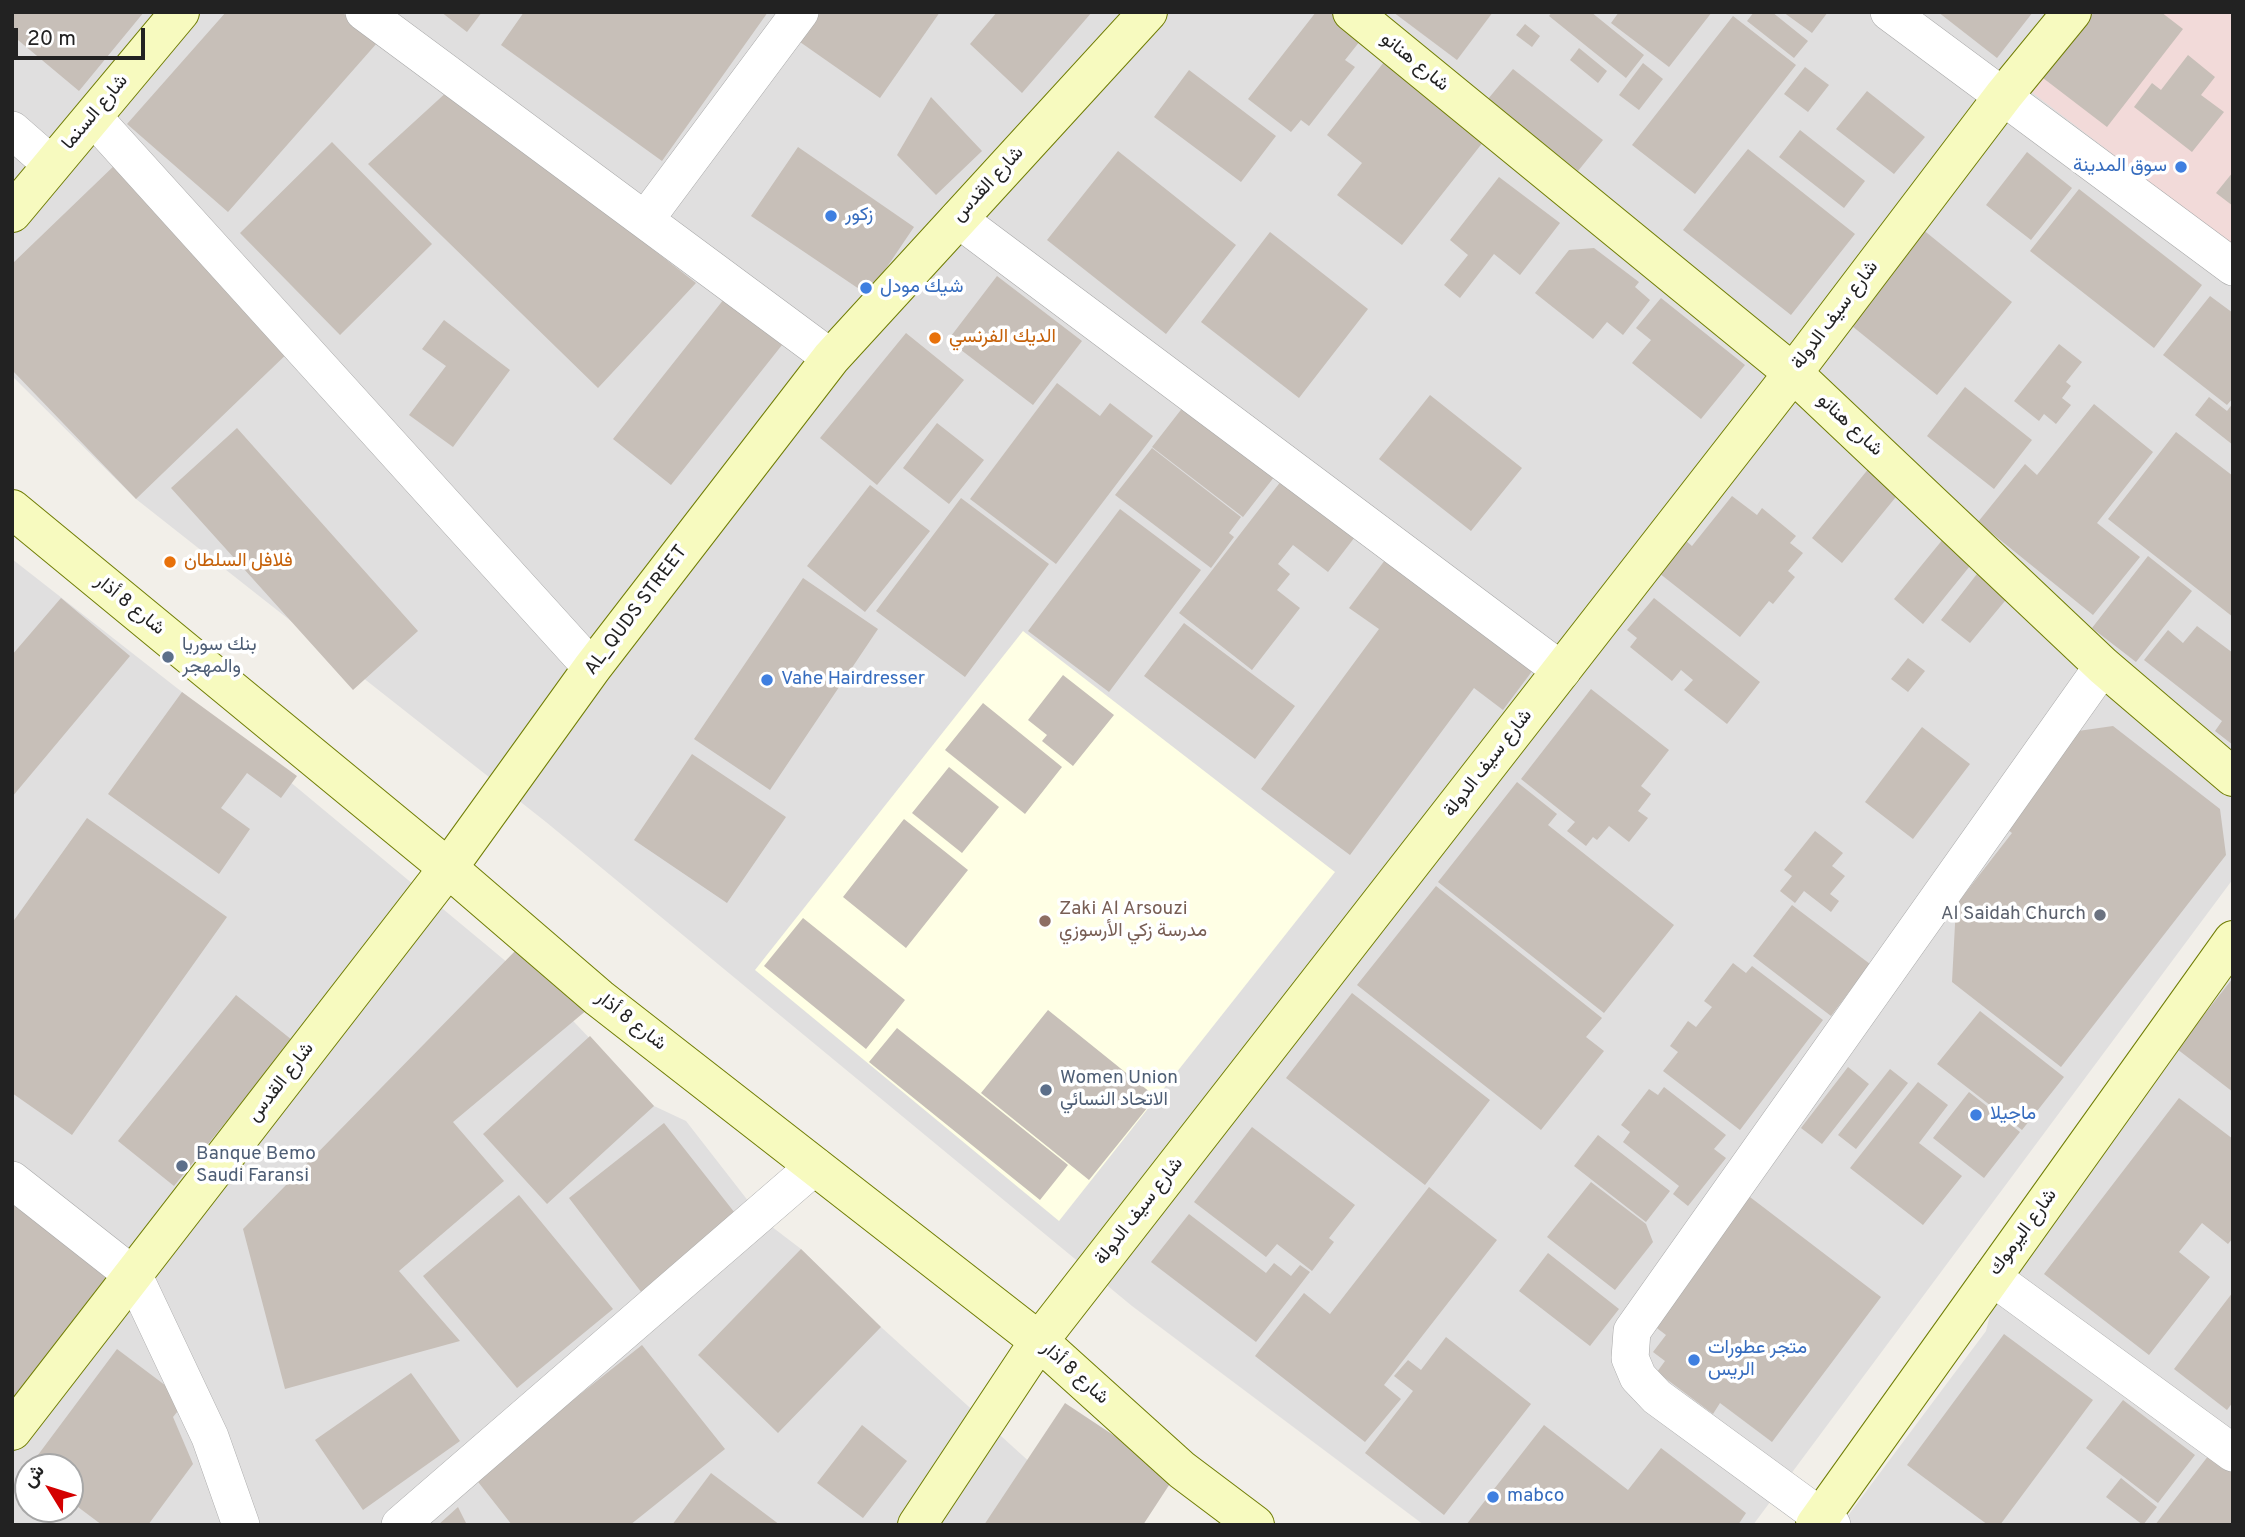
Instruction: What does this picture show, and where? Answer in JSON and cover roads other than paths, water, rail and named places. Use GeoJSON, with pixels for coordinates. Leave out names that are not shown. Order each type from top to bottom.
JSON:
{"type":"FeatureCollection","features":[{"type":"Feature","properties":{"kind":"street","name":"شارع السنما"},"geometry":{"type":"LineString","coordinates":[[12,213],[180,12]]}},
{"type":"Feature","properties":{"kind":"street"},"geometry":{"type":"LineString","coordinates":[[364,12],[831,358]]}},
{"type":"Feature","properties":{"kind":"street"},"geometry":{"type":"LineString","coordinates":[[645,220],[800,12]]}},
{"type":"Feature","properties":{"kind":"street","name":"شارع القدس"},"geometry":{"type":"LineString","coordinates":[[831,358],[1148,12]]}},
{"type":"Feature","properties":{"kind":"street","name":"شارع هنانو"},"geometry":{"type":"LineString","coordinates":[[1352,12],[1793,373],[2103,666],[2233,777]]}},
{"type":"Feature","properties":{"kind":"street"},"geometry":{"type":"LineString","coordinates":[[1889,12],[2233,267]]}},
{"type":"Feature","properties":{"kind":"street","name":"شارع سيف الدولة"},"geometry":{"type":"LineString","coordinates":[[917,1525],[1039,1341],[1793,373],[2004,95],[2072,12]]}},
{"type":"Feature","properties":{"kind":"street"},"geometry":{"type":"LineString","coordinates":[[93,117],[592,668]]}},
{"type":"Feature","properties":{"kind":"street"},"geometry":{"type":"LineString","coordinates":[[12,130],[52,165]]}},
{"type":"Feature","properties":{"kind":"street"},"geometry":{"type":"LineString","coordinates":[[958,219],[1562,671]]}},
{"type":"Feature","properties":{"kind":"street","name":"AL_QUDS STREET"},"geometry":{"type":"LineString","coordinates":[[448,868],[592,668],[831,358]]}},
{"type":"Feature","properties":{"kind":"street","name":"شارع 8 أذار"},"geometry":{"type":"LineString","coordinates":[[12,509],[448,868],[599,998],[1039,1341],[1182,1470],[1255,1525]]}},
{"type":"Feature","properties":{"kind":"street"},"geometry":{"type":"LineString","coordinates":[[1823,1522],[1657,1396],[1638,1377],[1630,1358],[1632,1331],[2103,666]]}},
{"type":"Feature","properties":{"kind":"street","name":"شارع القدس"},"geometry":{"type":"LineString","coordinates":[[12,1431],[448,868]]}},
{"type":"Feature","properties":{"kind":"street","name":"شارع اليرموك"},"geometry":{"type":"LineString","coordinates":[[1823,1522],[1992,1277],[2233,940]]}},
{"type":"Feature","properties":{"kind":"street"},"geometry":{"type":"LineString","coordinates":[[400,1525],[815,1166]]}},
{"type":"Feature","properties":{"kind":"street"},"geometry":{"type":"LineString","coordinates":[[12,1180],[134,1276],[210,1437],[241,1525]]}},
{"type":"Feature","properties":{"kind":"street"},"geometry":{"type":"LineString","coordinates":[[1992,1277],[2233,1453]]}},
{"type":"Feature","properties":{"kind":"place","name":"سوق المدينة"},"geometry":{"type":"Point","coordinates":[2181,167]}},
{"type":"Feature","properties":{"kind":"place","name":"زكور"},"geometry":{"type":"Point","coordinates":[831,216]}},
{"type":"Feature","properties":{"kind":"place","name":"شيك مودل"},"geometry":{"type":"Point","coordinates":[866,288]}},
{"type":"Feature","properties":{"kind":"place","name":"الديك الفرنسي"},"geometry":{"type":"Point","coordinates":[935,338]}},
{"type":"Feature","properties":{"kind":"place","name":"فلافل السلطان"},"geometry":{"type":"Point","coordinates":[170,562]}},
{"type":"Feature","properties":{"kind":"place","name":"بنك سوريا والمهجر"},"geometry":{"type":"Point","coordinates":[168,657]}},
{"type":"Feature","properties":{"kind":"place","name":"Vahe Hairdresser"},"geometry":{"type":"Point","coordinates":[767,680]}},
{"type":"Feature","properties":{"kind":"place","name":"Al Saidah Church"},"geometry":{"type":"Point","coordinates":[2100,915]}},
{"type":"Feature","properties":{"kind":"place","name":"Zaki Al Arsouzi مدرسة زكي الأرسوزي"},"geometry":{"type":"Point","coordinates":[1045,921]}},
{"type":"Feature","properties":{"kind":"place","name":"Women Union الاتحاد النسائي"},"geometry":{"type":"Point","coordinates":[1046,1090]}},
{"type":"Feature","properties":{"kind":"place","name":"ماجيلا"},"geometry":{"type":"Point","coordinates":[1976,1115]}},
{"type":"Feature","properties":{"kind":"place","name":"Banque Bemo Saudi Faransi"},"geometry":{"type":"Point","coordinates":[182,1166]}},
{"type":"Feature","properties":{"kind":"place","name":"متجر عطورات الريس"},"geometry":{"type":"Point","coordinates":[1694,1360]}},
{"type":"Feature","properties":{"kind":"place","name":"mabco"},"geometry":{"type":"Point","coordinates":[1493,1497]}}]}
